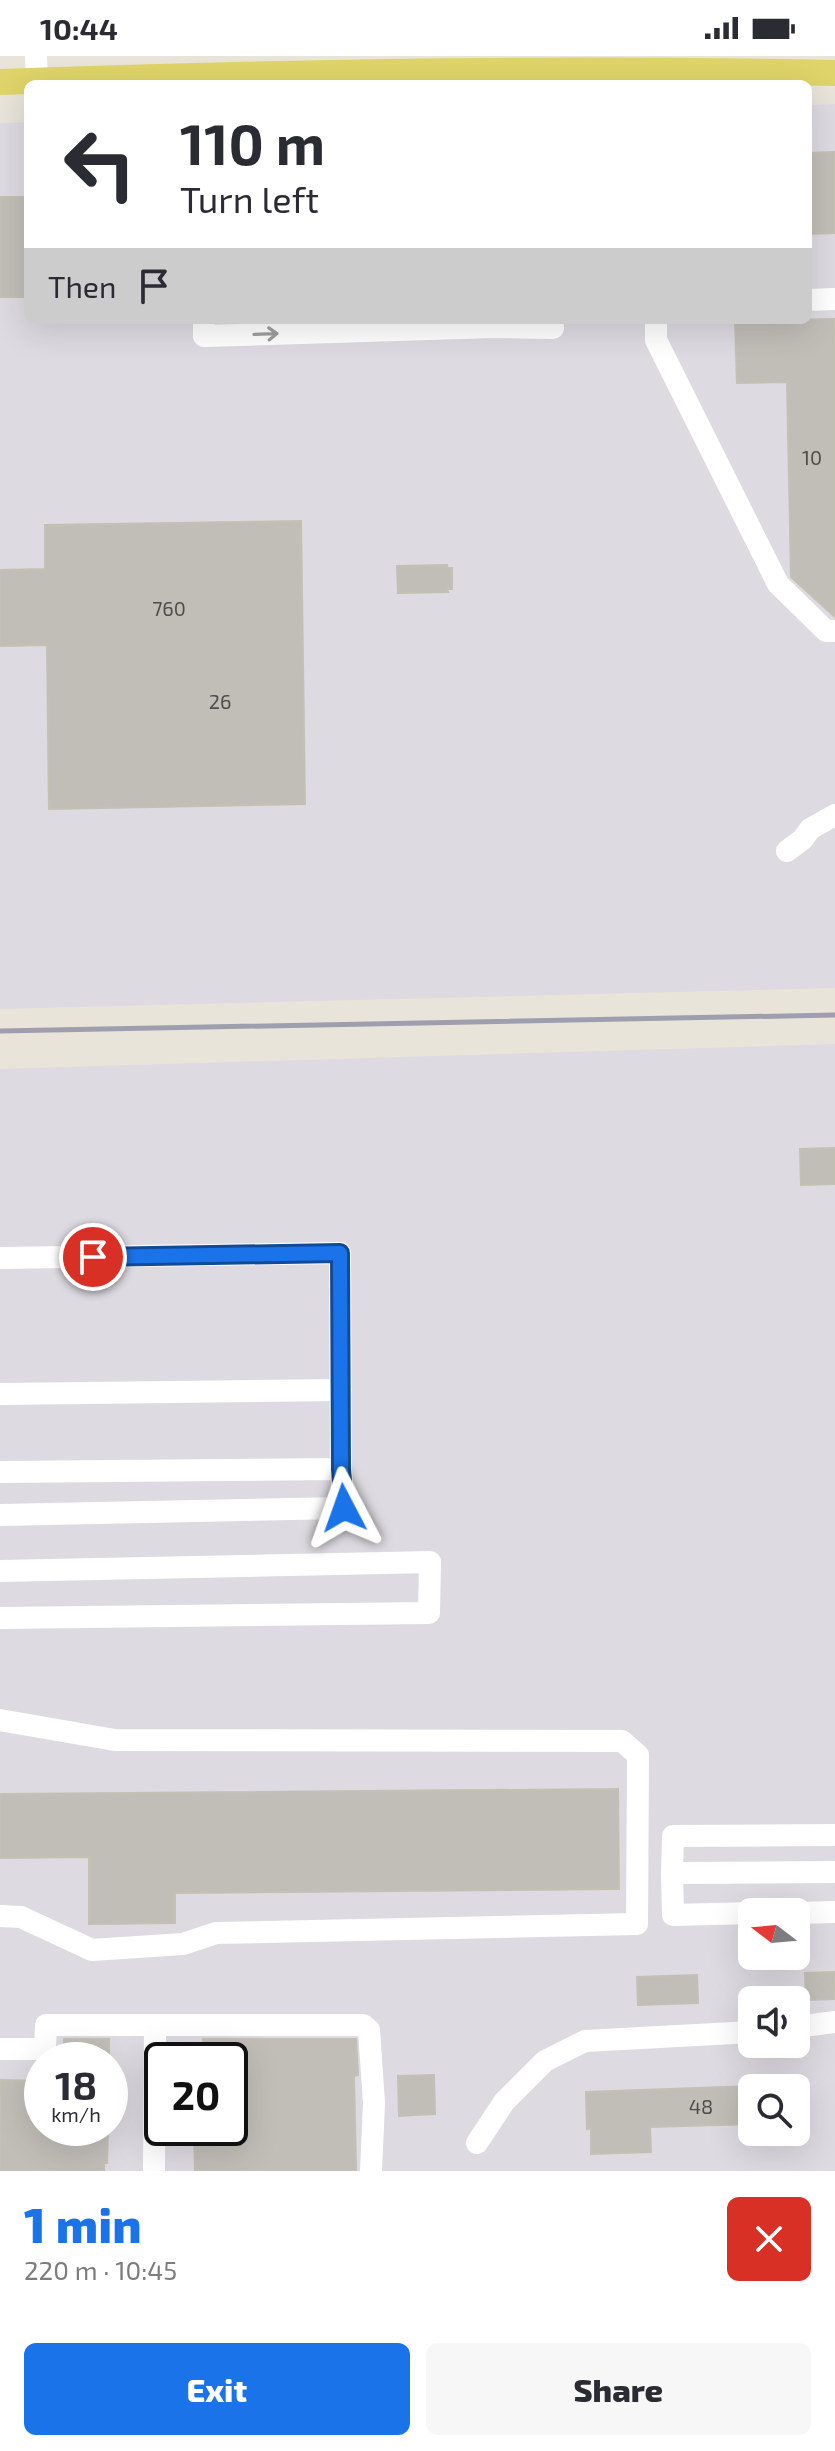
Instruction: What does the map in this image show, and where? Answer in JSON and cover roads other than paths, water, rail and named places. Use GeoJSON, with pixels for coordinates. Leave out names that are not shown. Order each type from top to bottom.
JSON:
{"type":"FeatureCollection","features":[{"type":"Feature","properties":{"kind":"main road"},"geometry":{"type":"LineString","coordinates":[[0,82],[37,68],[312,78],[383,64],[414,64],[486,78],[707,64],[768,64],[835,73]]}},
{"type":"Feature","properties":{"kind":"street"},"geometry":{"type":"LineString","coordinates":[[812,300],[835,299]]}},
{"type":"Feature","properties":{"kind":"street"},"geometry":{"type":"LineString","coordinates":[[204,324],[204,336],[492,324],[553,328],[552,324]]}},
{"type":"Feature","properties":{"kind":"street"},"geometry":{"type":"LineString","coordinates":[[656,324],[656,340],[778,584],[826,631],[835,631]]}},
{"type":"Feature","properties":{"kind":"street"},"geometry":{"type":"LineString","coordinates":[[835,815],[810,829],[795,845],[818,838],[835,827]]}},
{"type":"Feature","properties":{"kind":"street"},"geometry":{"type":"LineString","coordinates":[[0,1258],[340,1253],[344,1508],[0,1515]]}},
{"type":"Feature","properties":{"kind":"street"},"geometry":{"type":"LineString","coordinates":[[0,1394],[341,1390]]}},
{"type":"Feature","properties":{"kind":"street"},"geometry":{"type":"LineString","coordinates":[[0,1472],[341,1469]]}},
{"type":"Feature","properties":{"kind":"street"},"geometry":{"type":"LineString","coordinates":[[0,1571],[430,1562],[429,1613],[0,1618]]}},
{"type":"Feature","properties":{"kind":"street"},"geometry":{"type":"LineString","coordinates":[[0,1720],[115,1740],[622,1741],[638,1755],[637,1924],[216,1933],[183,1944],[92,1950],[21,1917],[0,1916]]}},
{"type":"Feature","properties":{"kind":"street"},"geometry":{"type":"LineString","coordinates":[[738,1913],[673,1915],[673,1836],[835,1835]]}},
{"type":"Feature","properties":{"kind":"street"},"geometry":{"type":"LineString","coordinates":[[672,1873],[835,1872]]}},
{"type":"Feature","properties":{"kind":"street"},"geometry":{"type":"LineString","coordinates":[[810,1913],[835,1912]]}},
{"type":"Feature","properties":{"kind":"street"},"geometry":{"type":"LineString","coordinates":[[810,2025],[835,2022]]}},
{"type":"Feature","properties":{"kind":"street"},"geometry":{"type":"LineString","coordinates":[[0,2049],[45,2049],[46,2025],[363,2025],[369,2030],[374,2103],[371,2171]]}},
{"type":"Feature","properties":{"kind":"street"},"geometry":{"type":"LineString","coordinates":[[154,2171],[155,2026]]}},
{"type":"Feature","properties":{"kind":"street"},"geometry":{"type":"LineString","coordinates":[[477,2143],[504,2102],[545,2061],[585,2041],[738,2033]]}},
{"type":"Feature","properties":{"kind":"railway"},"geometry":{"type":"LineString","coordinates":[[0,1031],[835,1015]]}}]}
